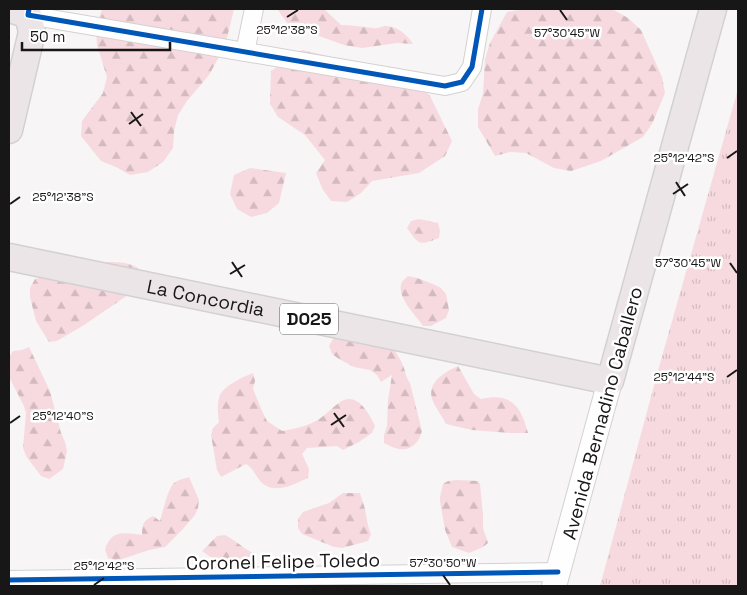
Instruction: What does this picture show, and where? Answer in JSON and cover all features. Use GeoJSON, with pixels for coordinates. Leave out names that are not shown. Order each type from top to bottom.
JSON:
{"type":"FeatureCollection","features":[{"type":"Feature","properties":{"kind":"main road","name":"Avenida Bernadino Caballero"},"geometry":{"type":"LineString","coordinates":[[610,381],[712,9]]}},
{"type":"Feature","properties":{"kind":"main road"},"geometry":{"type":"LineString","coordinates":[[9,130],[32,32],[22,11]]}},
{"type":"Feature","properties":{"kind":"main road","name":"La Concordia"},"geometry":{"type":"LineString","coordinates":[[9,257],[610,381]]}},
{"type":"Feature","properties":{"kind":"street"},"geometry":{"type":"LineString","coordinates":[[246,52],[254,9]]}},
{"type":"Feature","properties":{"kind":"street"},"geometry":{"type":"LineString","coordinates":[[22,11],[445,86],[462,82],[472,66],[482,9]]}},
{"type":"Feature","properties":{"kind":"street","name":"Avenida Bernadino Caballero"},"geometry":{"type":"LineString","coordinates":[[556,579],[610,381]]}},
{"type":"Feature","properties":{"kind":"street","name":"Coronel Felipe Toledo"},"geometry":{"type":"LineString","coordinates":[[9,580],[556,579]]}},
{"type":"Feature","properties":{"kind":"green space"},"geometry":{"type":"Polygon","coordinates":[[[102,9],[234,9],[225,46],[209,75],[178,115],[174,131],[173,148],[163,162],[148,172],[130,175],[101,161],[81,136],[82,121],[103,93],[107,77],[97,45],[96,28],[102,9]]]}},
{"type":"Feature","properties":{"kind":"green space"},"geometry":{"type":"Polygon","coordinates":[[[279,9],[324,9],[341,25],[374,28],[393,27],[408,37],[413,44],[397,43],[362,48],[344,45],[319,36],[303,23],[287,23],[279,9]]]}},
{"type":"Feature","properties":{"kind":"green space"},"geometry":{"type":"Polygon","coordinates":[[[526,9],[612,9],[628,18],[641,30],[662,77],[665,93],[652,124],[643,137],[601,161],[571,171],[554,168],[526,153],[510,152],[495,156],[478,127],[478,109],[483,94],[485,59],[490,43],[507,12],[526,9]]]}},
{"type":"Feature","properties":{"kind":"green space"},"geometry":{"type":"Polygon","coordinates":[[[302,50],[406,74],[430,96],[452,141],[445,156],[419,173],[372,181],[361,193],[347,202],[331,201],[322,188],[316,173],[325,160],[305,135],[278,117],[270,104],[271,71],[302,50]]]}},
{"type":"Feature","properties":{"kind":"green space"},"geometry":{"type":"Polygon","coordinates":[[[738,89],[738,586],[600,586],[659,367],[738,89]]]}},
{"type":"Feature","properties":{"kind":"green space"},"geometry":{"type":"Polygon","coordinates":[[[250,168],[286,173],[279,203],[267,213],[251,217],[237,209],[230,194],[234,175],[250,168]]]}},
{"type":"Feature","properties":{"kind":"green space"},"geometry":{"type":"Polygon","coordinates":[[[419,219],[438,223],[439,238],[423,243],[417,241],[407,228],[411,221],[419,219]]]}},
{"type":"Feature","properties":{"kind":"green space"},"geometry":{"type":"Polygon","coordinates":[[[108,262],[133,265],[140,270],[144,278],[128,295],[84,325],[57,341],[49,342],[36,321],[30,297],[30,288],[35,279],[108,262]]]}},
{"type":"Feature","properties":{"kind":"green space"},"geometry":{"type":"Polygon","coordinates":[[[408,276],[441,288],[446,294],[449,310],[446,318],[431,326],[423,326],[407,305],[401,293],[402,282],[408,276]]]}},
{"type":"Feature","properties":{"kind":"green space"},"geometry":{"type":"Polygon","coordinates":[[[339,335],[390,343],[396,352],[410,383],[422,431],[417,442],[408,449],[399,449],[384,443],[392,375],[381,382],[377,375],[370,370],[354,367],[332,354],[329,346],[333,339],[339,335]]]}},
{"type":"Feature","properties":{"kind":"green space"},"geometry":{"type":"Polygon","coordinates":[[[29,347],[50,391],[67,451],[63,469],[49,479],[41,476],[26,456],[23,448],[26,413],[9,377],[9,357],[13,351],[29,347]]]}},
{"type":"Feature","properties":{"kind":"green space"},"geometry":{"type":"Polygon","coordinates":[[[458,366],[474,394],[481,399],[500,398],[513,403],[522,415],[528,433],[472,430],[446,424],[432,399],[432,388],[438,378],[458,366]]]}},
{"type":"Feature","properties":{"kind":"green space"},"geometry":{"type":"Polygon","coordinates":[[[253,373],[255,381],[253,389],[267,421],[282,431],[312,423],[344,400],[349,399],[359,403],[367,411],[375,426],[372,433],[343,450],[337,446],[307,448],[302,454],[309,469],[308,478],[285,487],[273,488],[267,486],[262,483],[246,464],[221,477],[217,470],[211,435],[213,428],[219,422],[219,398],[228,386],[253,373]]]}},
{"type":"Feature","properties":{"kind":"green space"},"geometry":{"type":"Polygon","coordinates":[[[189,477],[199,500],[198,508],[195,515],[165,547],[149,550],[116,561],[108,558],[105,550],[115,535],[124,533],[142,535],[145,521],[153,516],[160,521],[171,487],[178,481],[189,477]]]}},
{"type":"Feature","properties":{"kind":"green space"},"geometry":{"type":"Polygon","coordinates":[[[448,481],[478,481],[480,484],[483,528],[488,543],[469,553],[452,547],[445,530],[440,501],[443,484],[448,481]]]}},
{"type":"Feature","properties":{"kind":"green space"},"geometry":{"type":"Polygon","coordinates":[[[343,493],[360,493],[371,534],[368,541],[342,548],[334,547],[302,534],[298,528],[298,519],[303,512],[329,503],[343,493]]]}},
{"type":"Feature","properties":{"kind":"green space"},"geometry":{"type":"Polygon","coordinates":[[[225,535],[253,553],[248,559],[232,563],[215,560],[202,551],[217,536],[225,535]]]}},
{"type":"Feature","properties":{"kind":"cycle path"},"geometry":{"type":"LineString","coordinates":[[29,9],[28,15],[445,86],[462,82],[472,67],[482,9]]}},
{"type":"Feature","properties":{"kind":"cycle path"},"geometry":{"type":"LineString","coordinates":[[9,580],[558,572]]}}]}
